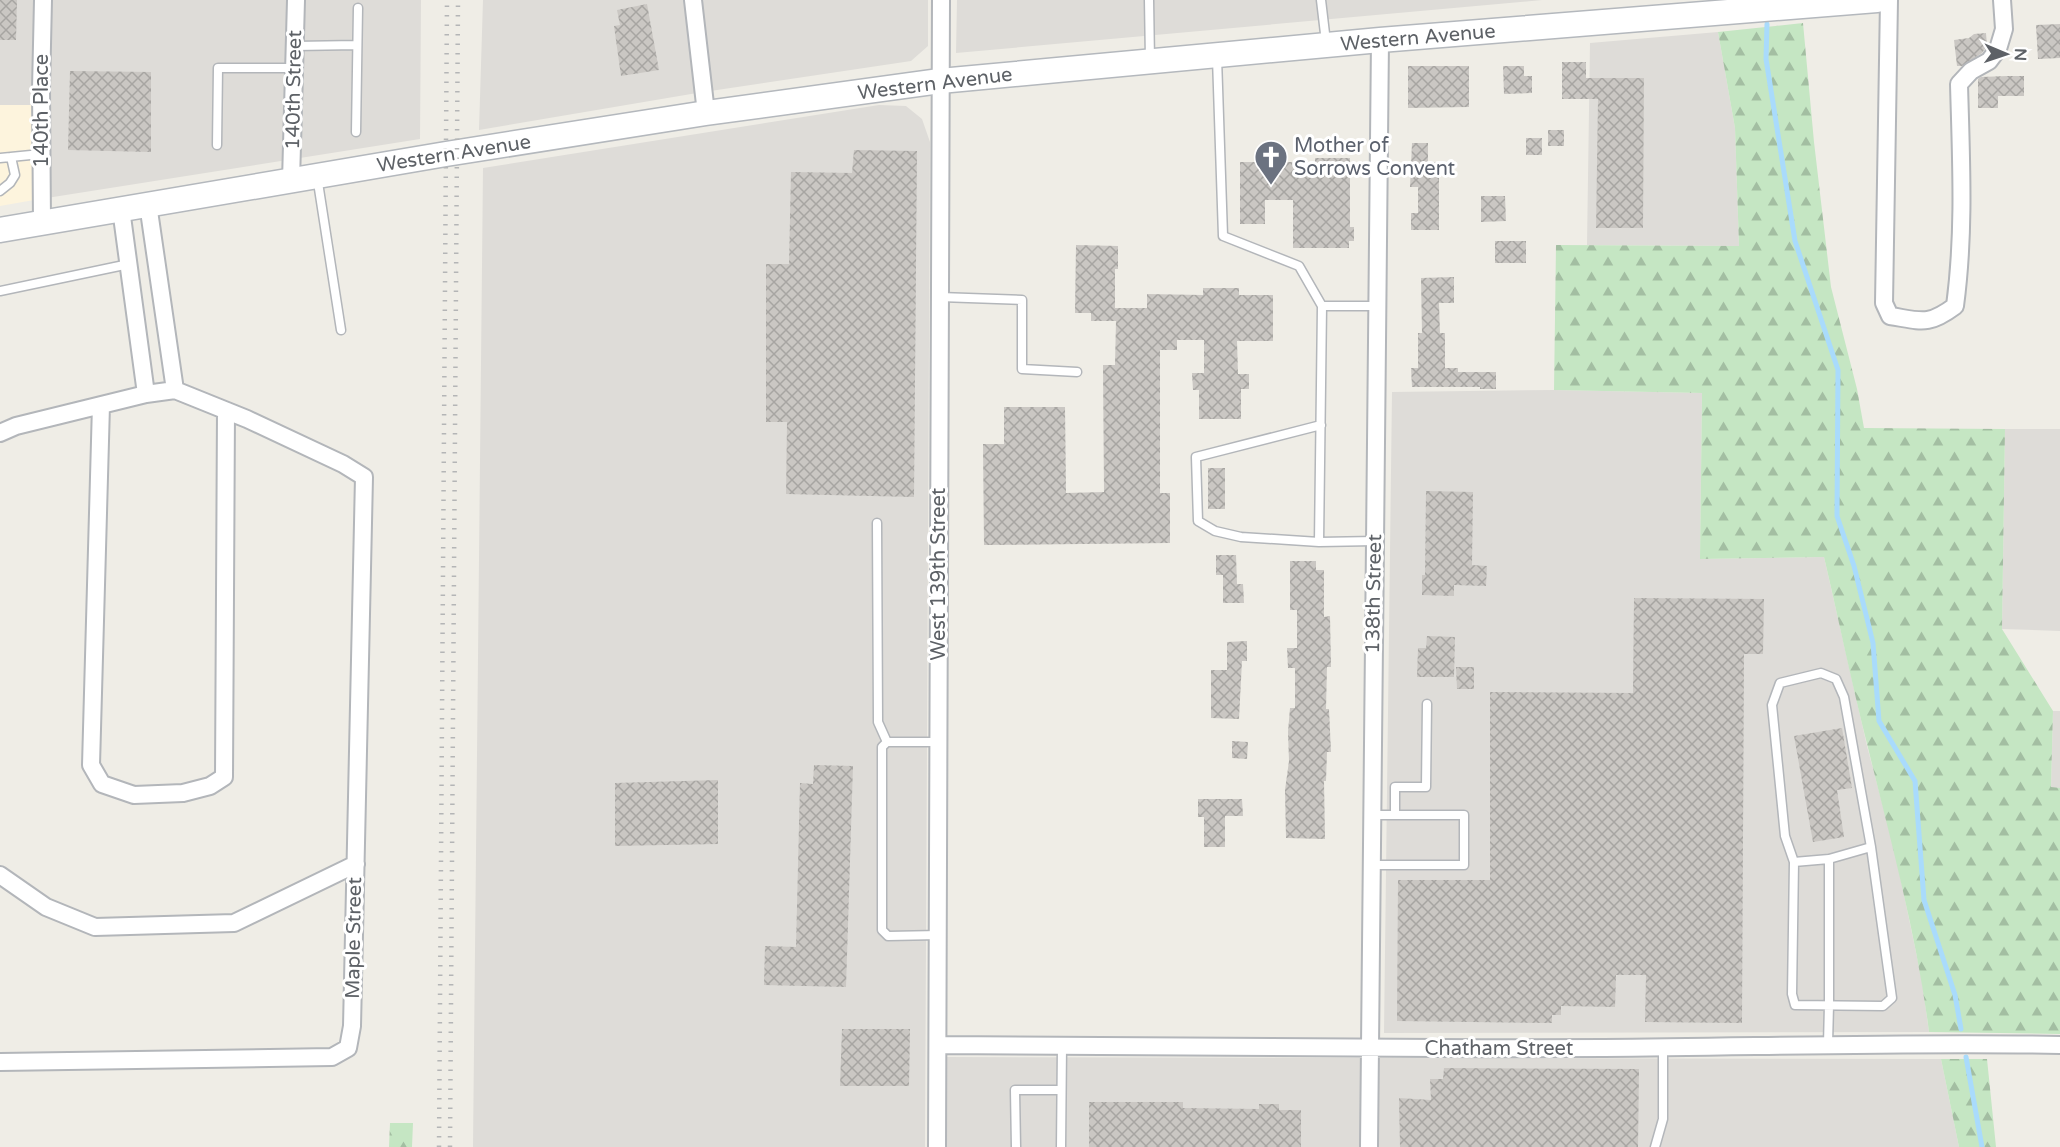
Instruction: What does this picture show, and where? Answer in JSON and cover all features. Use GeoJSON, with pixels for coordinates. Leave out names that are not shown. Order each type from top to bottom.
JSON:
{"type":"FeatureCollection","features":[{"type":"Feature","properties":{"kind":"main road","name":"Western Avenue"},"geometry":{"type":"LineString","coordinates":[[0,230],[706,113],[940,81],[1693,11],[1877,0]]}},
{"type":"Feature","properties":{"kind":"street","name":"140th Place"},"geometry":{"type":"LineString","coordinates":[[42,222],[43,0]]}},
{"type":"Feature","properties":{"kind":"street","name":"140th Street"},"geometry":{"type":"LineString","coordinates":[[291,181],[296,0]]}},
{"type":"Feature","properties":{"kind":"street"},"geometry":{"type":"LineString","coordinates":[[693,0],[706,113]]}},
{"type":"Feature","properties":{"kind":"street","name":"West 139th Street"},"geometry":{"type":"LineString","coordinates":[[937,1147],[941,0]]}},
{"type":"Feature","properties":{"kind":"street"},"geometry":{"type":"LineString","coordinates":[[1889,0],[1884,303],[1890,316],[1925,322],[1940,317],[1955,306],[1961,260],[1963,216],[1959,84],[1971,71],[1989,61],[1998,49],[2004,29],[2002,0]]}},
{"type":"Feature","properties":{"kind":"street","name":"138th Street"},"geometry":{"type":"LineString","coordinates":[[1369,1147],[1380,40]]}},
{"type":"Feature","properties":{"kind":"street"},"geometry":{"type":"LineString","coordinates":[[148,204],[175,390]]}},
{"type":"Feature","properties":{"kind":"street"},"geometry":{"type":"LineString","coordinates":[[121,209],[146,394]]}},
{"type":"Feature","properties":{"kind":"street"},"geometry":{"type":"LineString","coordinates":[[0,433],[16,426],[101,405],[146,394],[175,390],[226,411],[224,777],[210,786],[183,793],[134,795],[102,784],[91,765],[101,405]]}},
{"type":"Feature","properties":{"kind":"street","name":"Maple Street"},"geometry":{"type":"LineString","coordinates":[[0,1062],[332,1057],[348,1048],[352,1026],[364,477],[343,464],[226,411]]}},
{"type":"Feature","properties":{"kind":"street"},"geometry":{"type":"LineString","coordinates":[[0,875],[46,907],[95,927],[234,923],[356,864]]}},
{"type":"Feature","properties":{"kind":"street","name":"Chatham Street"},"geometry":{"type":"LineString","coordinates":[[939,1045],[1370,1049],[1663,1048],[1947,1043],[2060,1045]]}},
{"type":"Feature","properties":{"kind":"lane"},"geometry":{"type":"LineString","coordinates":[[1149,0],[1150,62]]}},
{"type":"Feature","properties":{"kind":"lane"},"geometry":{"type":"LineString","coordinates":[[1321,0],[1327,45]]}},
{"type":"Feature","properties":{"kind":"lane"},"geometry":{"type":"LineString","coordinates":[[356,132],[358,8]]}},
{"type":"Feature","properties":{"kind":"lane"},"geometry":{"type":"LineString","coordinates":[[295,46],[357,45]]}},
{"type":"Feature","properties":{"kind":"lane"},"geometry":{"type":"LineString","coordinates":[[1217,56],[1223,236],[1299,266],[1322,306],[1319,542]]}},
{"type":"Feature","properties":{"kind":"lane"},"geometry":{"type":"LineString","coordinates":[[216,146],[218,68],[295,68]]}},
{"type":"Feature","properties":{"kind":"lane"},"geometry":{"type":"LineString","coordinates":[[0,159],[41,154]]}},
{"type":"Feature","properties":{"kind":"lane"},"geometry":{"type":"LineString","coordinates":[[0,191],[15,176],[12,157]]}},
{"type":"Feature","properties":{"kind":"lane"},"geometry":{"type":"LineString","coordinates":[[317,176],[341,330]]}},
{"type":"Feature","properties":{"kind":"lane"},"geometry":{"type":"LineString","coordinates":[[0,291],[129,264]]}},
{"type":"Feature","properties":{"kind":"lane"},"geometry":{"type":"LineString","coordinates":[[940,297],[1022,300],[1022,369],[1077,372]]}},
{"type":"Feature","properties":{"kind":"lane"},"geometry":{"type":"LineString","coordinates":[[1322,306],[1378,306]]}},
{"type":"Feature","properties":{"kind":"lane"},"geometry":{"type":"LineString","coordinates":[[1320,425],[1196,457],[1198,521],[1215,531],[1241,537],[1319,542],[1375,542]]}},
{"type":"Feature","properties":{"kind":"lane"},"geometry":{"type":"LineString","coordinates":[[877,524],[878,722],[887,742]]}},
{"type":"Feature","properties":{"kind":"lane"},"geometry":{"type":"LineString","coordinates":[[1821,673],[1836,679],[1844,697],[1871,847],[1892,998],[1883,1006],[1795,1005],[1792,994],[1794,862],[1785,836],[1772,705],[1780,683],[1821,673]]}},
{"type":"Feature","properties":{"kind":"lane"},"geometry":{"type":"LineString","coordinates":[[1395,815],[1395,787],[1426,787],[1427,705]]}},
{"type":"Feature","properties":{"kind":"lane"},"geometry":{"type":"LineString","coordinates":[[939,742],[887,742],[882,747],[882,930],[888,936],[939,935]]}},
{"type":"Feature","properties":{"kind":"lane"},"geometry":{"type":"LineString","coordinates":[[1372,815],[1464,815],[1464,865],[1372,865]]}},
{"type":"Feature","properties":{"kind":"lane"},"geometry":{"type":"LineString","coordinates":[[1794,862],[1829,859],[1871,847]]}},
{"type":"Feature","properties":{"kind":"lane"},"geometry":{"type":"LineString","coordinates":[[1828,1044],[1829,859]]}},
{"type":"Feature","properties":{"kind":"lane"},"geometry":{"type":"LineString","coordinates":[[1061,1147],[1062,1046]]}},
{"type":"Feature","properties":{"kind":"lane"},"geometry":{"type":"LineString","coordinates":[[1655,1147],[1663,1119],[1663,1048]]}},
{"type":"Feature","properties":{"kind":"lane"},"geometry":{"type":"LineString","coordinates":[[1016,1147],[1015,1090],[1061,1090]]}},
{"type":"Feature","properties":{"kind":"shaded area"},"geometry":{"type":"Polygon","coordinates":[[[0,0],[421,0],[420,139],[34,200],[35,105],[0,105],[0,0]]]}},
{"type":"Feature","properties":{"kind":"shaded area"},"geometry":{"type":"Polygon","coordinates":[[[483,0],[928,0],[928,46],[911,61],[697,93],[479,130],[483,0]]]}},
{"type":"Feature","properties":{"kind":"shaded area"},"geometry":{"type":"Polygon","coordinates":[[[957,0],[1542,0],[956,53],[957,0]]]}},
{"type":"Feature","properties":{"kind":"shaded area"},"geometry":{"type":"Polygon","coordinates":[[[1718,32],[1735,128],[1739,246],[1587,245],[1590,43],[1718,32]]]}},
{"type":"Feature","properties":{"kind":"shaded area"},"geometry":{"type":"Polygon","coordinates":[[[0,105],[35,105],[34,200],[0,206],[0,105]]]}},
{"type":"Feature","properties":{"kind":"shaded area"},"geometry":{"type":"Polygon","coordinates":[[[879,105],[906,106],[922,119],[930,142],[925,1147],[473,1147],[483,168],[879,105]]]}},
{"type":"Feature","properties":{"kind":"shaded area"},"geometry":{"type":"Polygon","coordinates":[[[1554,390],[1702,393],[1700,559],[1824,557],[1867,746],[1895,852],[1922,981],[1929,1032],[1384,1033],[1392,392],[1554,390]]]}},
{"type":"Feature","properties":{"kind":"shaded area"},"geometry":{"type":"Polygon","coordinates":[[[2005,429],[2060,429],[2060,631],[2002,629],[2005,429]]]}},
{"type":"Feature","properties":{"kind":"shaded area"},"geometry":{"type":"Polygon","coordinates":[[[2053,711],[2060,711],[2060,788],[2051,788],[2053,711]]]}},
{"type":"Feature","properties":{"kind":"shaded area"},"geometry":{"type":"Polygon","coordinates":[[[946,1057],[1941,1059],[1959,1147],[945,1147],[946,1057]]]}},
{"type":"Feature","properties":{"kind":"green space"},"geometry":{"type":"Polygon","coordinates":[[[1803,23],[1831,287],[1857,389],[1864,428],[2005,429],[2002,629],[2053,711],[2051,787],[2060,788],[2060,1034],[1929,1032],[1918,960],[1824,557],[1700,559],[1702,393],[1554,390],[1556,245],[1739,246],[1735,128],[1718,32],[1803,23]]]}},
{"type":"Feature","properties":{"kind":"green space"},"geometry":{"type":"Polygon","coordinates":[[[1941,1059],[1987,1059],[1996,1147],[1959,1147],[1941,1059]]]}},
{"type":"Feature","properties":{"kind":"green space"},"geometry":{"type":"Polygon","coordinates":[[[390,1123],[413,1123],[412,1147],[389,1147],[390,1123]]]}},
{"type":"Feature","properties":{"kind":"building"},"geometry":{"type":"Polygon","coordinates":[[[0,0],[17,0],[16,40],[0,40],[0,0]]]}},
{"type":"Feature","properties":{"kind":"building"},"geometry":{"type":"Polygon","coordinates":[[[647,4],[659,70],[621,76],[614,26],[620,25],[617,10],[647,4]]]}},
{"type":"Feature","properties":{"kind":"building"},"geometry":{"type":"Polygon","coordinates":[[[2060,24],[2060,58],[2038,59],[2036,25],[2060,24]]]}},
{"type":"Feature","properties":{"kind":"building"},"geometry":{"type":"Polygon","coordinates":[[[1986,33],[1987,46],[1982,53],[1962,66],[1957,66],[1954,40],[1986,33]]]}},
{"type":"Feature","properties":{"kind":"building"},"geometry":{"type":"Polygon","coordinates":[[[1562,62],[1586,62],[1586,78],[1644,78],[1643,228],[1596,228],[1598,99],[1562,99],[1562,62]]]}},
{"type":"Feature","properties":{"kind":"building"},"geometry":{"type":"Polygon","coordinates":[[[1408,66],[1469,66],[1469,107],[1408,108],[1408,66]]]}},
{"type":"Feature","properties":{"kind":"building"},"geometry":{"type":"Polygon","coordinates":[[[1503,66],[1524,66],[1524,76],[1532,76],[1532,93],[1504,94],[1503,66]]]}},
{"type":"Feature","properties":{"kind":"building"},"geometry":{"type":"Polygon","coordinates":[[[70,71],[151,72],[151,152],[68,150],[70,71]]]}},
{"type":"Feature","properties":{"kind":"building"},"geometry":{"type":"Polygon","coordinates":[[[2024,76],[2024,96],[1998,96],[1998,108],[1978,108],[1978,79],[1981,77],[2024,76]]]}},
{"type":"Feature","properties":{"kind":"building"},"geometry":{"type":"Polygon","coordinates":[[[1548,130],[1564,130],[1564,146],[1548,146],[1548,130]]]}},
{"type":"Feature","properties":{"kind":"building"},"geometry":{"type":"Polygon","coordinates":[[[1526,138],[1542,138],[1542,155],[1526,155],[1526,138]]]}},
{"type":"Feature","properties":{"kind":"building"},"geometry":{"type":"Polygon","coordinates":[[[1412,143],[1428,143],[1428,162],[1439,162],[1439,230],[1411,230],[1411,213],[1418,213],[1418,187],[1410,187],[1412,143]]]}},
{"type":"Feature","properties":{"kind":"building"},"geometry":{"type":"Polygon","coordinates":[[[854,150],[917,151],[914,497],[786,494],[787,422],[766,422],[766,264],[789,264],[791,172],[852,173],[854,150]]]}},
{"type":"Feature","properties":{"kind":"building"},"geometry":{"type":"Polygon","coordinates":[[[1315,158],[1350,158],[1350,227],[1354,227],[1354,241],[1349,241],[1349,248],[1293,248],[1293,200],[1265,200],[1265,224],[1240,224],[1240,162],[1315,162],[1315,158]]]}},
{"type":"Feature","properties":{"kind":"building"},"geometry":{"type":"Polygon","coordinates":[[[1481,196],[1505,196],[1506,221],[1481,222],[1481,196]]]}},
{"type":"Feature","properties":{"kind":"building"},"geometry":{"type":"Polygon","coordinates":[[[1495,241],[1526,241],[1526,263],[1495,263],[1495,241]]]}},
{"type":"Feature","properties":{"kind":"building"},"geometry":{"type":"Polygon","coordinates":[[[1076,245],[1118,246],[1118,269],[1115,269],[1115,308],[1147,308],[1147,294],[1203,295],[1203,288],[1239,288],[1239,295],[1273,295],[1273,341],[1237,341],[1238,374],[1249,374],[1249,389],[1241,389],[1241,419],[1199,419],[1199,390],[1193,390],[1192,373],[1204,373],[1204,340],[1177,340],[1177,350],[1160,350],[1160,493],[1170,493],[1170,543],[984,545],[983,444],[1004,444],[1004,407],[1065,407],[1066,493],[1104,492],[1103,365],[1115,365],[1116,321],[1091,321],[1091,313],[1075,313],[1076,245]]]}},
{"type":"Feature","properties":{"kind":"building"},"geometry":{"type":"Polygon","coordinates":[[[1454,277],[1454,303],[1439,303],[1440,333],[1445,333],[1445,368],[1458,368],[1458,372],[1496,372],[1496,389],[1412,387],[1411,368],[1418,368],[1418,333],[1422,333],[1421,278],[1454,277]]]}},
{"type":"Feature","properties":{"kind":"building"},"geometry":{"type":"Polygon","coordinates":[[[1208,468],[1225,468],[1225,509],[1208,509],[1208,468]]]}},
{"type":"Feature","properties":{"kind":"building"},"geometry":{"type":"Polygon","coordinates":[[[1426,491],[1473,492],[1472,565],[1487,566],[1486,586],[1454,585],[1454,596],[1422,595],[1422,575],[1425,575],[1426,491]]]}},
{"type":"Feature","properties":{"kind":"building"},"geometry":{"type":"Polygon","coordinates":[[[1216,555],[1236,555],[1237,584],[1243,584],[1244,603],[1223,603],[1223,575],[1216,575],[1216,555]]]}},
{"type":"Feature","properties":{"kind":"building"},"geometry":{"type":"Polygon","coordinates":[[[1290,561],[1316,561],[1316,570],[1324,570],[1324,617],[1330,616],[1331,667],[1327,667],[1326,709],[1329,709],[1331,752],[1327,752],[1326,781],[1324,781],[1325,839],[1286,838],[1285,790],[1289,761],[1288,732],[1290,708],[1295,708],[1295,668],[1288,668],[1287,648],[1297,648],[1297,610],[1290,610],[1290,561]]]}},
{"type":"Feature","properties":{"kind":"building"},"geometry":{"type":"Polygon","coordinates":[[[1634,598],[1764,599],[1763,654],[1744,654],[1742,1023],[1645,1022],[1646,975],[1616,975],[1615,1007],[1561,1006],[1561,1015],[1552,1015],[1552,1023],[1397,1021],[1398,880],[1490,880],[1490,692],[1633,693],[1634,598]]]}},
{"type":"Feature","properties":{"kind":"building"},"geometry":{"type":"Polygon","coordinates":[[[1427,636],[1455,637],[1454,677],[1417,677],[1418,648],[1426,648],[1427,636]]]}},
{"type":"Feature","properties":{"kind":"building"},"geometry":{"type":"Polygon","coordinates":[[[1247,641],[1247,661],[1242,661],[1239,719],[1211,718],[1211,670],[1227,670],[1227,642],[1247,641]]]}},
{"type":"Feature","properties":{"kind":"building"},"geometry":{"type":"Polygon","coordinates":[[[1456,667],[1474,667],[1474,689],[1457,689],[1456,667]]]}},
{"type":"Feature","properties":{"kind":"building"},"geometry":{"type":"Polygon","coordinates":[[[1842,728],[1852,788],[1837,790],[1844,837],[1813,842],[1794,736],[1842,728]]]}},
{"type":"Feature","properties":{"kind":"building"},"geometry":{"type":"Polygon","coordinates":[[[1232,741],[1248,742],[1247,759],[1232,758],[1232,741]]]}},
{"type":"Feature","properties":{"kind":"building"},"geometry":{"type":"Polygon","coordinates":[[[814,765],[853,766],[846,987],[764,985],[765,946],[796,947],[800,783],[813,784],[814,765]]]}},
{"type":"Feature","properties":{"kind":"building"},"geometry":{"type":"Polygon","coordinates":[[[718,780],[718,844],[615,846],[615,783],[718,780]]]}},
{"type":"Feature","properties":{"kind":"building"},"geometry":{"type":"Polygon","coordinates":[[[1198,799],[1242,799],[1243,816],[1225,816],[1225,847],[1204,847],[1204,817],[1198,817],[1198,799]]]}},
{"type":"Feature","properties":{"kind":"building"},"geometry":{"type":"Polygon","coordinates":[[[842,1029],[910,1029],[909,1086],[840,1086],[842,1029]]]}},
{"type":"Feature","properties":{"kind":"building"},"geometry":{"type":"Polygon","coordinates":[[[1444,1068],[1639,1069],[1638,1147],[1400,1147],[1399,1098],[1431,1100],[1430,1079],[1443,1079],[1444,1068]]]}},
{"type":"Feature","properties":{"kind":"building"},"geometry":{"type":"Polygon","coordinates":[[[1089,1102],[1183,1102],[1183,1108],[1259,1109],[1259,1104],[1279,1104],[1279,1110],[1301,1110],[1301,1147],[1089,1147],[1089,1102]]]}},
{"type":"Feature","properties":{"kind":"waterway"},"geometry":{"type":"LineString","coordinates":[[1767,24],[1766,59],[1795,241],[1838,370],[1837,516],[1854,566],[1873,643],[1879,721],[1915,781],[1924,900],[1955,995],[1961,1029]]}},
{"type":"Feature","properties":{"kind":"waterway"},"geometry":{"type":"LineString","coordinates":[[1966,1057],[1982,1147]]}},
{"type":"Feature","properties":{"kind":"railway"},"geometry":{"type":"LineString","coordinates":[[439,1147],[447,0]]}},
{"type":"Feature","properties":{"kind":"railway"},"geometry":{"type":"LineString","coordinates":[[450,1147],[458,0]]}},
{"type":"Feature","properties":{"kind":"place","name":"Mother of Sorrows Convent"},"geometry":{"type":"Point","coordinates":[1271,186]}}]}
